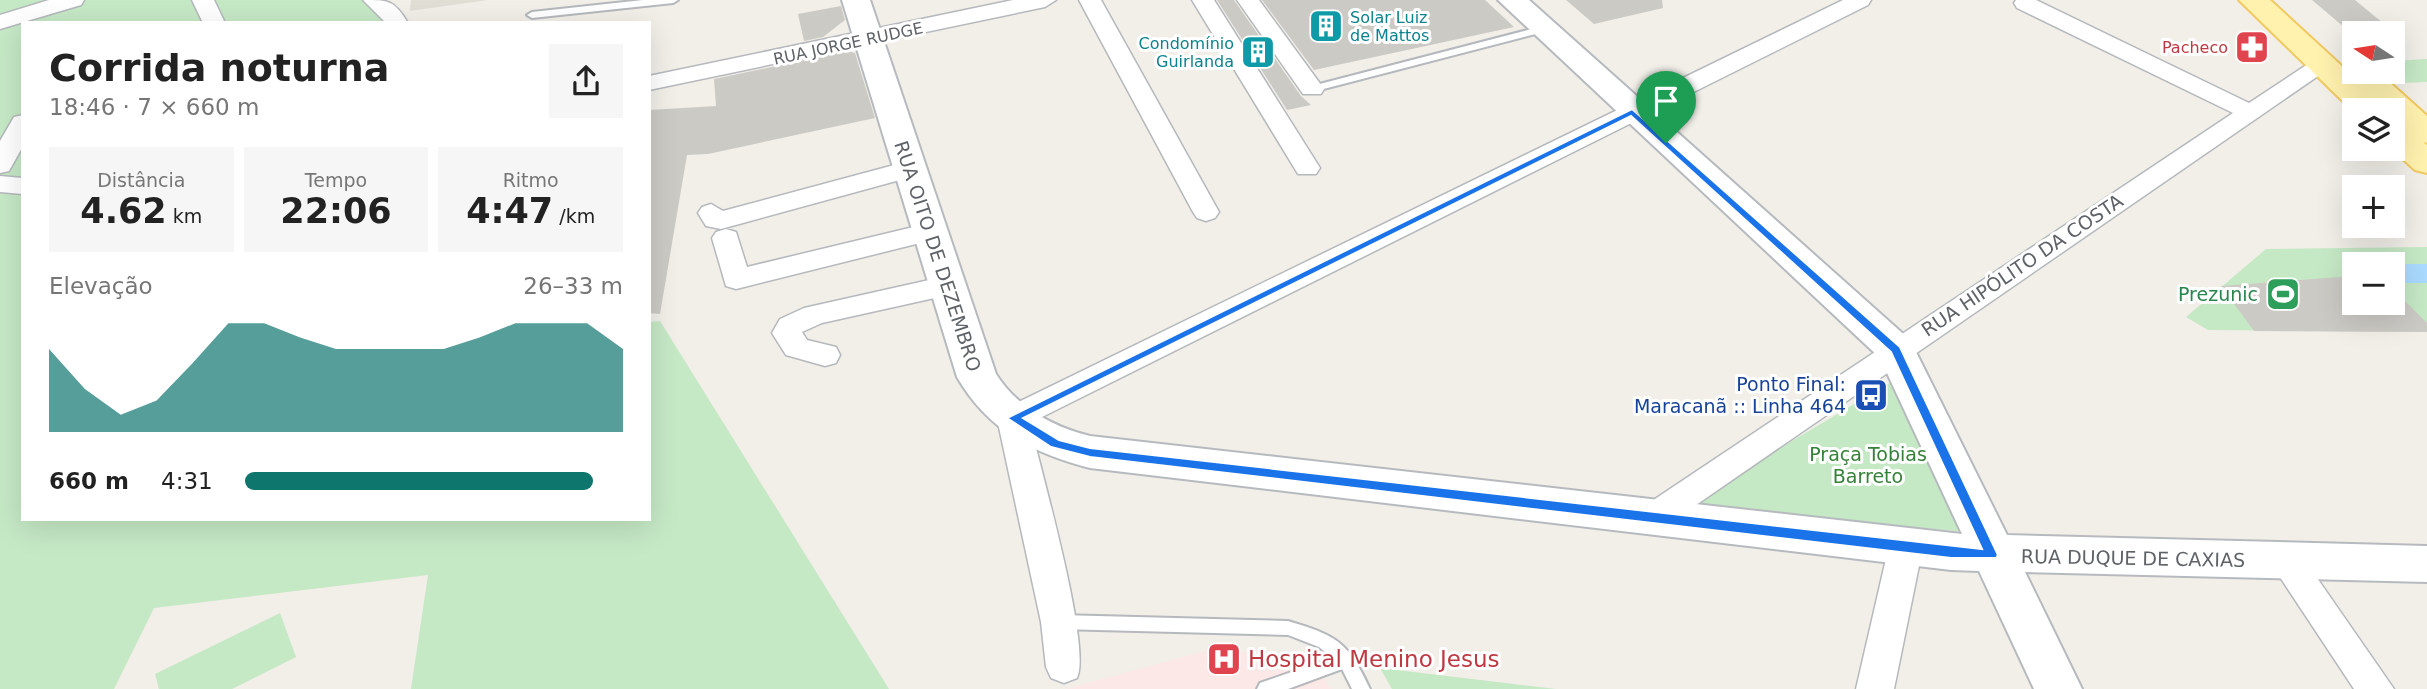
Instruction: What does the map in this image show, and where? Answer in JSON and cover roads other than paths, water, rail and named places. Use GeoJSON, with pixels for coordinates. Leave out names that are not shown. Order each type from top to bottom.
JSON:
{"type":"FeatureCollection","features":[{"type":"Feature","properties":{"kind":"main road"},"geometry":{"type":"LineString","coordinates":[[2253,0],[2357,98]]}},
{"type":"Feature","properties":{"kind":"main road"},"geometry":{"type":"LineString","coordinates":[[2280,0],[2342,55]]}},
{"type":"Feature","properties":{"kind":"main road"},"geometry":{"type":"LineString","coordinates":[[2373,84],[2427,132]]}},
{"type":"Feature","properties":{"kind":"main road"},"geometry":{"type":"LineString","coordinates":[[2405,143],[2427,163]]}},
{"type":"Feature","properties":{"kind":"street"},"geometry":{"type":"LineString","coordinates":[[0,22],[73,0]]}},
{"type":"Feature","properties":{"kind":"street"},"geometry":{"type":"LineString","coordinates":[[203,0],[213,21]]}},
{"type":"Feature","properties":{"kind":"street"},"geometry":{"type":"LineString","coordinates":[[374,0],[391,13],[396,21]]}},
{"type":"Feature","properties":{"kind":"street","name":"RUA OITO DE DEZEMBRO"},"geometry":{"type":"LineString","coordinates":[[856,0],[977,377],[987,395],[1013,418]]}},
{"type":"Feature","properties":{"kind":"street","name":"RUA JORGE RUDGE"},"geometry":{"type":"LineString","coordinates":[[651,83],[1045,0]]}},
{"type":"Feature","properties":{"kind":"street"},"geometry":{"type":"LineString","coordinates":[[1090,0],[1206,212]]}},
{"type":"Feature","properties":{"kind":"street"},"geometry":{"type":"LineString","coordinates":[[1203,0],[1307,168]]}},
{"type":"Feature","properties":{"kind":"street"},"geometry":{"type":"LineString","coordinates":[[1248,0],[1312,89]]}},
{"type":"Feature","properties":{"kind":"street"},"geometry":{"type":"LineString","coordinates":[[1512,0],[1896,350],[1991,555],[2058,689]]}},
{"type":"Feature","properties":{"kind":"street"},"geometry":{"type":"LineString","coordinates":[[1064,667],[1059,622],[1013,418],[1860,0]]}},
{"type":"Feature","properties":{"kind":"street"},"geometry":{"type":"LineString","coordinates":[[2025,3],[2250,113]]}},
{"type":"Feature","properties":{"kind":"street","name":"RUA HIPÓLITO DA COSTA"},"geometry":{"type":"LineString","coordinates":[[1655,516],[1896,350],[2322,65]]}},
{"type":"Feature","properties":{"kind":"street"},"geometry":{"type":"LineString","coordinates":[[0,165],[21,126]]}},
{"type":"Feature","properties":{"kind":"street"},"geometry":{"type":"LineString","coordinates":[[711,212],[716,220],[722,220],[909,169]]}},
{"type":"Feature","properties":{"kind":"street"},"geometry":{"type":"LineString","coordinates":[[0,184],[21,186]]}},
{"type":"Feature","properties":{"kind":"street"},"geometry":{"type":"LineString","coordinates":[[726,238],[738,290],[930,232]]}},
{"type":"Feature","properties":{"kind":"street"},"geometry":{"type":"LineString","coordinates":[[825,355],[797,348],[787,333],[790,326],[814,315],[947,286]]}},
{"type":"Feature","properties":{"kind":"street","name":"RUA DUQUE DE CAXIAS"},"geometry":{"type":"LineString","coordinates":[[1013,418],[1056,444],[1090,452],[1991,555],[2427,564]]}},
{"type":"Feature","properties":{"kind":"street"},"geometry":{"type":"LineString","coordinates":[[1875,689],[1906,546]]}},
{"type":"Feature","properties":{"kind":"street"},"geometry":{"type":"LineString","coordinates":[[2287,562],[2375,689]]}},
{"type":"Feature","properties":{"kind":"lane"},"geometry":{"type":"LineString","coordinates":[[532,15],[673,0]]}},
{"type":"Feature","properties":{"kind":"lane"},"geometry":{"type":"LineString","coordinates":[[1312,89],[1543,29]]}},
{"type":"Feature","properties":{"kind":"lane"},"geometry":{"type":"LineString","coordinates":[[1059,622],[1288,628],[1322,638],[1348,660],[1360,689]]}},
{"type":"Feature","properties":{"kind":"lane"},"geometry":{"type":"LineString","coordinates":[[1266,689],[1348,660]]}},
{"type":"Feature","properties":{"kind":"water"},"geometry":{"type":"Polygon","coordinates":[[[2405,264],[2427,264],[2427,283],[2405,283],[2405,264]]]}},
{"type":"Feature","properties":{"kind":"place","name":"Solar Luiz de Mattos"},"geometry":{"type":"Point","coordinates":[1326,26]}},
{"type":"Feature","properties":{"kind":"place","name":"Pacheco"},"geometry":{"type":"Point","coordinates":[2252,47]}},
{"type":"Feature","properties":{"kind":"place","name":"Condomínio Guirlanda"},"geometry":{"type":"Point","coordinates":[1258,52]}},
{"type":"Feature","properties":{"kind":"place","name":"Prezunic"},"geometry":{"type":"Point","coordinates":[2283,294]}},
{"type":"Feature","properties":{"kind":"place","name":"Ponto Final: Maracanã :: Linha 464"},"geometry":{"type":"Point","coordinates":[1871,395]}},
{"type":"Feature","properties":{"kind":"place","name":"Hospital Menino Jesus"},"geometry":{"type":"Point","coordinates":[1224,659]}},
{"type":"Feature","properties":{"kind":"park label","name":"Praça Tobias Barreto"},"geometry":{"type":"Point","coordinates":[1868,465]}}]}
